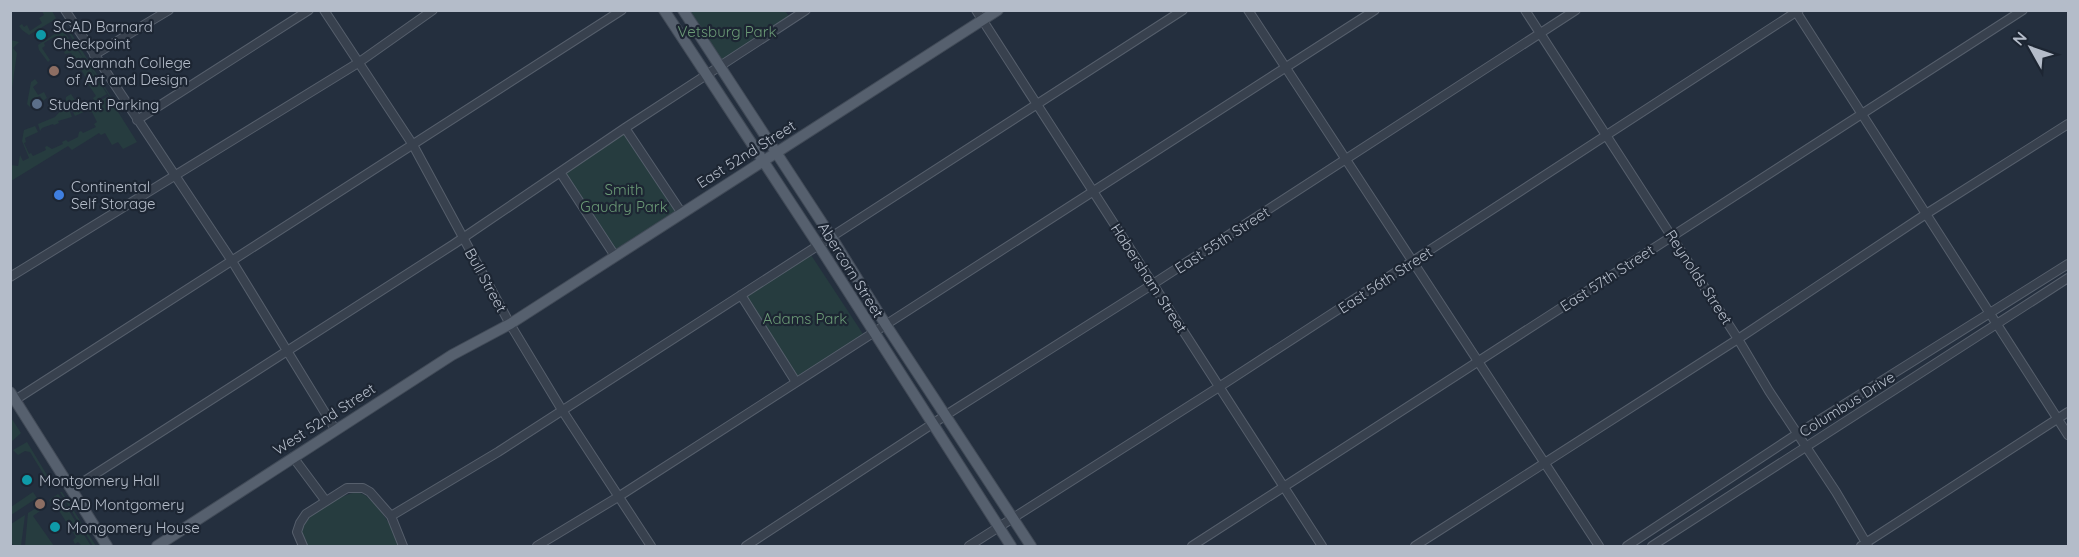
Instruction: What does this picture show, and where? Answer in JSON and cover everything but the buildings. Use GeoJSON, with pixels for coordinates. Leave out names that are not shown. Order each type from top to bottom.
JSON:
{"type":"FeatureCollection","features":[{"type":"Feature","properties":{"kind":"main road","name":"Abercorn Street"},"geometry":{"type":"LineString","coordinates":[[663,10],[819,246],[1011,546]]}},
{"type":"Feature","properties":{"kind":"main road","name":"Abercorn Street"},"geometry":{"type":"LineString","coordinates":[[683,10],[1030,546]]}},
{"type":"Feature","properties":{"kind":"main road","name":"East 52nd Street"},"geometry":{"type":"LineString","coordinates":[[510,324],[998,10]]}},
{"type":"Feature","properties":{"kind":"main road","name":"West 52nd Street"},"geometry":{"type":"LineString","coordinates":[[157,546],[452,355],[510,324]]}},
{"type":"Feature","properties":{"kind":"main road"},"geometry":{"type":"LineString","coordinates":[[13,396],[107,546]]}},
{"type":"Feature","properties":{"kind":"street"},"geometry":{"type":"LineString","coordinates":[[65,10],[232,261],[335,429]]}},
{"type":"Feature","properties":{"kind":"street"},"geometry":{"type":"LineString","coordinates":[[94,55],[169,10]]}},
{"type":"Feature","properties":{"kind":"street"},"geometry":{"type":"LineString","coordinates":[[137,120],[309,10]]}},
{"type":"Feature","properties":{"kind":"street","name":"Bull Street"},"geometry":{"type":"LineString","coordinates":[[324,10],[412,145],[510,324],[561,410],[651,546]]}},
{"type":"Feature","properties":{"kind":"street"},"geometry":{"type":"LineString","coordinates":[[10,277],[358,63],[433,10]]}},
{"type":"Feature","properties":{"kind":"street"},"geometry":{"type":"LineString","coordinates":[[13,396],[232,261],[622,10]]}},
{"type":"Feature","properties":{"kind":"street"},"geometry":{"type":"LineString","coordinates":[[72,489],[463,238],[625,128],[707,77],[792,14],[806,10]]}},
{"type":"Feature","properties":{"kind":"street","name":"Habersham Street"},"geometry":{"type":"LineString","coordinates":[[976,10],[1322,546]]}},
{"type":"Feature","properties":{"kind":"street"},"geometry":{"type":"LineString","coordinates":[[391,516],[495,453],[832,238],[1036,103],[1183,10]]}},
{"type":"Feature","properties":{"kind":"street"},"geometry":{"type":"LineString","coordinates":[[1248,10],[1599,546]]}},
{"type":"Feature","properties":{"kind":"street"},"geometry":{"type":"LineString","coordinates":[[537,546],[618,497],[1375,10]]}},
{"type":"Feature","properties":{"kind":"street","name":"Reynolds Street"},"geometry":{"type":"LineString","coordinates":[[1526,10],[1836,492],[1865,545]]}},
{"type":"Feature","properties":{"kind":"street","name":"East 55th Street"},"geometry":{"type":"LineString","coordinates":[[746,546],[1576,10]]}},
{"type":"Feature","properties":{"kind":"street","name":"East 57th Street"},"geometry":{"type":"LineString","coordinates":[[1192,546],[2023,10]]}},
{"type":"Feature","properties":{"kind":"street"},"geometry":{"type":"LineString","coordinates":[[1796,11],[2068,435]]}},
{"type":"Feature","properties":{"kind":"street","name":"East 56th Street"},"geometry":{"type":"LineString","coordinates":[[969,546],[1413,262],[1796,11]]}},
{"type":"Feature","properties":{"kind":"street"},"geometry":{"type":"LineString","coordinates":[[1415,546],[2068,124]]}},
{"type":"Feature","properties":{"kind":"street"},"geometry":{"type":"LineString","coordinates":[[625,128],[681,212]]}},
{"type":"Feature","properties":{"kind":"street"},"geometry":{"type":"LineString","coordinates":[[560,171],[615,256]]}},
{"type":"Feature","properties":{"kind":"street","name":"Columbus Drive"},"geometry":{"type":"LineString","coordinates":[[1627,546],[1797,434],[2068,264]]}},
{"type":"Feature","properties":{"kind":"street","name":"Columbus Drive"},"geometry":{"type":"LineString","coordinates":[[1652,546],[2068,278]]}},
{"type":"Feature","properties":{"kind":"street"},"geometry":{"type":"LineString","coordinates":[[741,295],[796,382]]}},
{"type":"Feature","properties":{"kind":"street"},"geometry":{"type":"LineString","coordinates":[[1865,545],[2068,412]]}},
{"type":"Feature","properties":{"kind":"street"},"geometry":{"type":"LineString","coordinates":[[293,457],[326,500]]}},
{"type":"Feature","properties":{"kind":"street"},"geometry":{"type":"LineString","coordinates":[[303,546],[297,532],[306,514],[346,488],[363,488],[370,492],[391,516],[403,546]]}},
{"type":"Feature","properties":{"kind":"green space"},"geometry":{"type":"Polygon","coordinates":[[[42,11],[52,11],[56,18],[29,35],[22,30],[19,26],[22,24],[24,27],[27,25],[30,31],[42,23],[39,18],[44,15],[42,11]]]}},
{"type":"Feature","properties":{"kind":"green space","name":"Vetsburg Park"},"geometry":{"type":"Polygon","coordinates":[[[687,11],[785,11],[789,16],[720,62],[687,11]]]}},
{"type":"Feature","properties":{"kind":"green space"},"geometry":{"type":"Polygon","coordinates":[[[62,29],[84,59],[67,30],[71,33],[125,119],[85,60],[107,94],[83,108],[65,105],[66,97],[71,94],[79,106],[83,104],[84,106],[96,96],[88,84],[85,85],[86,78],[80,68],[78,69],[75,65],[77,63],[71,53],[65,54],[66,50],[58,38],[54,37],[44,43],[45,46],[42,48],[50,60],[48,62],[39,50],[38,45],[62,29]]]}},
{"type":"Feature","properties":{"kind":"green space"},"geometry":{"type":"Polygon","coordinates":[[[11,40],[19,42],[13,48],[17,53],[11,95],[11,40]]]}},
{"type":"Feature","properties":{"kind":"green space"},"geometry":{"type":"Polygon","coordinates":[[[35,79],[38,83],[33,87],[38,95],[44,92],[47,98],[43,101],[40,96],[32,99],[34,106],[30,107],[27,104],[31,82],[35,79]]]}},
{"type":"Feature","properties":{"kind":"green space"},"geometry":{"type":"Polygon","coordinates":[[[108,96],[137,142],[123,149],[118,142],[112,145],[105,133],[101,135],[99,133],[72,150],[68,146],[11,181],[11,165],[18,166],[20,155],[23,161],[29,158],[22,141],[24,130],[35,126],[38,132],[25,138],[24,143],[29,154],[33,156],[46,150],[47,146],[52,149],[66,140],[68,142],[78,137],[81,131],[83,133],[96,127],[94,124],[97,122],[92,112],[88,110],[75,116],[72,110],[86,109],[108,96]]]}},
{"type":"Feature","properties":{"kind":"green space"},"geometry":{"type":"Polygon","coordinates":[[[64,107],[69,109],[72,117],[42,128],[40,131],[38,124],[55,117],[64,107]]]}},
{"type":"Feature","properties":{"kind":"green space","name":"Smith Gaudry Park"},"geometry":{"type":"Polygon","coordinates":[[[625,128],[681,212],[615,256],[560,172],[625,128]]]}},
{"type":"Feature","properties":{"kind":"green space","name":"Adams Park"},"geometry":{"type":"Polygon","coordinates":[[[811,255],[863,334],[797,378],[745,297],[811,255]]]}},
{"type":"Feature","properties":{"kind":"green space"},"geometry":{"type":"Polygon","coordinates":[[[10,416],[21,433],[11,442],[10,442],[10,416]]]}},
{"type":"Feature","properties":{"kind":"green space"},"geometry":{"type":"Polygon","coordinates":[[[27,442],[53,485],[52,488],[30,452],[25,451],[18,455],[13,450],[27,442]]]}},
{"type":"Feature","properties":{"kind":"green space"},"geometry":{"type":"Polygon","coordinates":[[[33,492],[37,498],[11,515],[11,507],[33,492]]]}},
{"type":"Feature","properties":{"kind":"green space"},"geometry":{"type":"Polygon","coordinates":[[[60,492],[62,492],[96,546],[93,546],[60,492]]]}},
{"type":"Feature","properties":{"kind":"green space"},"geometry":{"type":"Polygon","coordinates":[[[357,492],[371,500],[377,507],[389,523],[401,546],[306,546],[301,533],[307,520],[333,501],[357,492]]]}},
{"type":"Feature","properties":{"kind":"green space"},"geometry":{"type":"Polygon","coordinates":[[[58,494],[91,546],[82,546],[78,542],[75,544],[73,540],[76,537],[54,503],[51,504],[49,500],[58,494]]]}},
{"type":"Feature","properties":{"kind":"green space"},"geometry":{"type":"Polygon","coordinates":[[[38,507],[40,511],[33,516],[54,546],[25,546],[28,513],[38,507]]]}},
{"type":"Feature","properties":{"kind":"green space"},"geometry":{"type":"Polygon","coordinates":[[[25,515],[21,546],[14,546],[11,542],[11,524],[25,515]]]}},
{"type":"Feature","properties":{"kind":"place","name":"SCAD Barnard Checkpoint"},"geometry":{"type":"Point","coordinates":[41,35]}},
{"type":"Feature","properties":{"kind":"place","name":"Savannah College of Art and Design"},"geometry":{"type":"Point","coordinates":[54,71]}},
{"type":"Feature","properties":{"kind":"place","name":"Student Parking"},"geometry":{"type":"Point","coordinates":[37,104]}},
{"type":"Feature","properties":{"kind":"place","name":"Continental Self Storage"},"geometry":{"type":"Point","coordinates":[59,195]}},
{"type":"Feature","properties":{"kind":"place","name":"Montgomery Hall"},"geometry":{"type":"Point","coordinates":[27,480]}},
{"type":"Feature","properties":{"kind":"place","name":"SCAD Montgomery"},"geometry":{"type":"Point","coordinates":[40,504]}},
{"type":"Feature","properties":{"kind":"place","name":"Mongomery House"},"geometry":{"type":"Point","coordinates":[55,527]}}]}
